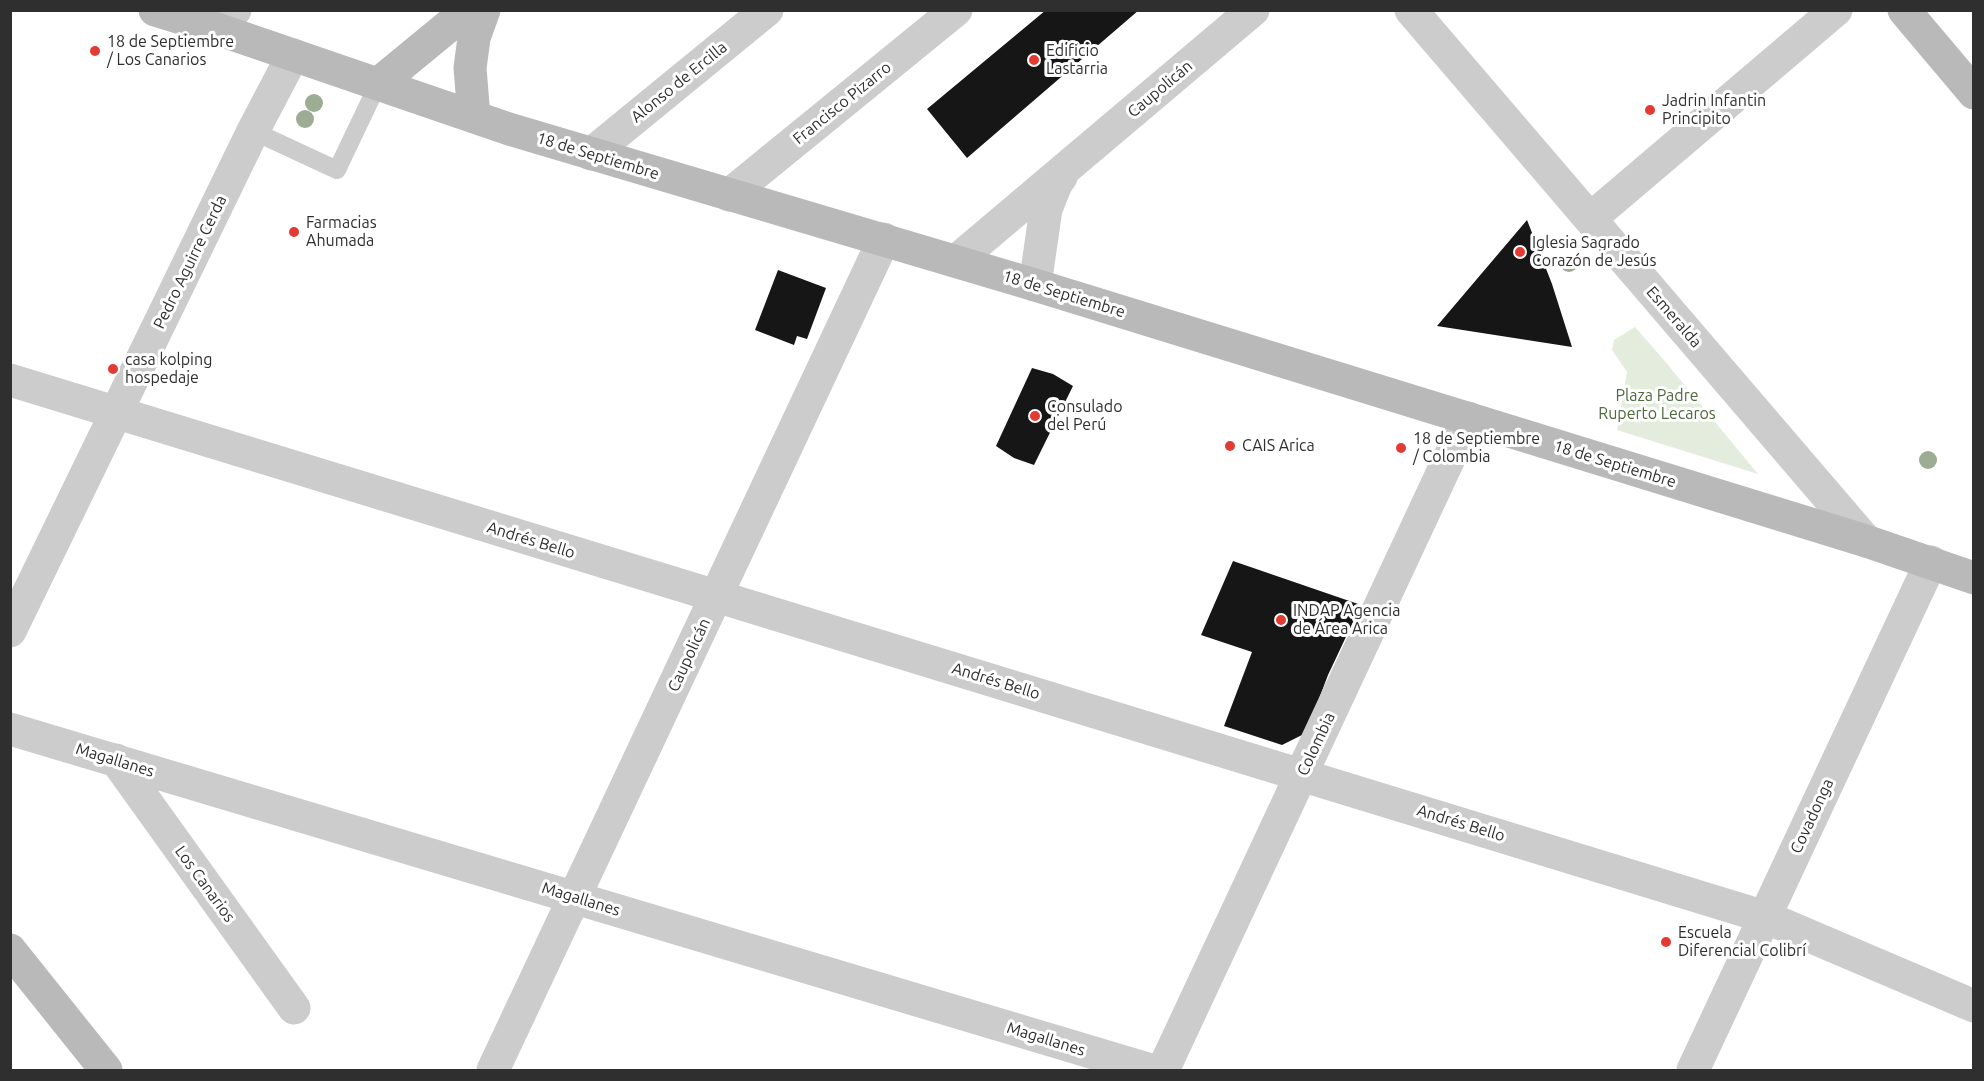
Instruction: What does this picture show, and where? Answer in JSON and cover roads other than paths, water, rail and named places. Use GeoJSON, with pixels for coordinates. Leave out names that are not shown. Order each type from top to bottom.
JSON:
{"type":"FeatureCollection","features":[{"type":"Feature","properties":{"kind":"main road","name":"18 de Septiembre"},"geometry":{"type":"LineString","coordinates":[[155,10],[226,20],[293,55],[474,117],[591,154],[884,239],[1468,418],[1866,541],[1974,578]]}},
{"type":"Feature","properties":{"kind":"main road"},"geometry":{"type":"LineString","coordinates":[[378,84],[468,10]]}},
{"type":"Feature","properties":{"kind":"main road"},"geometry":{"type":"LineString","coordinates":[[474,117],[470,68],[474,38],[484,10]]}},
{"type":"Feature","properties":{"kind":"main road"},"geometry":{"type":"LineString","coordinates":[[1904,10],[1974,93]]}},
{"type":"Feature","properties":{"kind":"main road"},"geometry":{"type":"LineString","coordinates":[[10,950],[106,1071]]}},
{"type":"Feature","properties":{"kind":"street","name":"Alonso de Ercilla"},"geometry":{"type":"LineString","coordinates":[[591,154],[767,10]]}},
{"type":"Feature","properties":{"kind":"street","name":"Francisco Pizarro"},"geometry":{"type":"LineString","coordinates":[[729,195],[956,10]]}},
{"type":"Feature","properties":{"kind":"street","name":"Caupolicán"},"geometry":{"type":"LineString","coordinates":[[956,261],[1253,10]]}},
{"type":"Feature","properties":{"kind":"street","name":"Esmeralda"},"geometry":{"type":"LineString","coordinates":[[1411,10],[1866,541]]}},
{"type":"Feature","properties":{"kind":"street"},"geometry":{"type":"LineString","coordinates":[[1590,219],[1836,10]]}},
{"type":"Feature","properties":{"kind":"street","name":"Pedro Aguirre Cerda"},"geometry":{"type":"LineString","coordinates":[[10,631],[253,131],[293,55]]}},
{"type":"Feature","properties":{"kind":"street","name":"Caupolicán"},"geometry":{"type":"LineString","coordinates":[[1035,285],[1046,209],[1056,184],[1067,168]]}},
{"type":"Feature","properties":{"kind":"street","name":"Caupolicán"},"geometry":{"type":"LineString","coordinates":[[493,1071],[884,239]]}},
{"type":"Feature","properties":{"kind":"street","name":"Andrés Bello"},"geometry":{"type":"LineString","coordinates":[[10,380],[1765,917],[1974,1006]]}},
{"type":"Feature","properties":{"kind":"street","name":"Colombia"},"geometry":{"type":"LineString","coordinates":[[1163,1071],[1468,418]]}},
{"type":"Feature","properties":{"kind":"street","name":"Covadonga"},"geometry":{"type":"LineString","coordinates":[[1693,1071],[1931,562]]}},
{"type":"Feature","properties":{"kind":"street","name":"Magallanes"},"geometry":{"type":"LineString","coordinates":[[10,729],[1151,1071]]}},
{"type":"Feature","properties":{"kind":"street","name":"Los Canarios"},"geometry":{"type":"LineString","coordinates":[[116,760],[294,1008]]}},
{"type":"Feature","properties":{"kind":"lane"},"geometry":{"type":"LineString","coordinates":[[253,131],[337,170],[378,84]]}},
{"type":"Feature","properties":{"kind":"place","name":"18 de Septiembre / Los Canarios"},"geometry":{"type":"Point","coordinates":[95,51]}},
{"type":"Feature","properties":{"kind":"place","name":"Edificio Lastarria"},"geometry":{"type":"Point","coordinates":[1034,60]}},
{"type":"Feature","properties":{"kind":"place","name":"Jadrin Infantin Principito"},"geometry":{"type":"Point","coordinates":[1650,110]}},
{"type":"Feature","properties":{"kind":"place","name":"Farmacias Ahumada"},"geometry":{"type":"Point","coordinates":[294,232]}},
{"type":"Feature","properties":{"kind":"place","name":"Iglesia Sagrado Corazón de Jesús"},"geometry":{"type":"Point","coordinates":[1520,252]}},
{"type":"Feature","properties":{"kind":"place","name":"casa kolping hospedaje"},"geometry":{"type":"Point","coordinates":[113,369]}},
{"type":"Feature","properties":{"kind":"place","name":"Consulado del Perú"},"geometry":{"type":"Point","coordinates":[1035,416]}},
{"type":"Feature","properties":{"kind":"place","name":"CAIS Arica"},"geometry":{"type":"Point","coordinates":[1230,446]}},
{"type":"Feature","properties":{"kind":"place","name":"18 de Septiembre / Colombia"},"geometry":{"type":"Point","coordinates":[1401,448]}},
{"type":"Feature","properties":{"kind":"place","name":"INDAP Agencia de Área Arica"},"geometry":{"type":"Point","coordinates":[1281,620]}},
{"type":"Feature","properties":{"kind":"place","name":"Escuela Diferencial Colibrí"},"geometry":{"type":"Point","coordinates":[1666,942]}},
{"type":"Feature","properties":{"kind":"park label","name":"Plaza Padre Ruperto Lecaros"},"geometry":{"type":"Point","coordinates":[1657,405]}}]}
